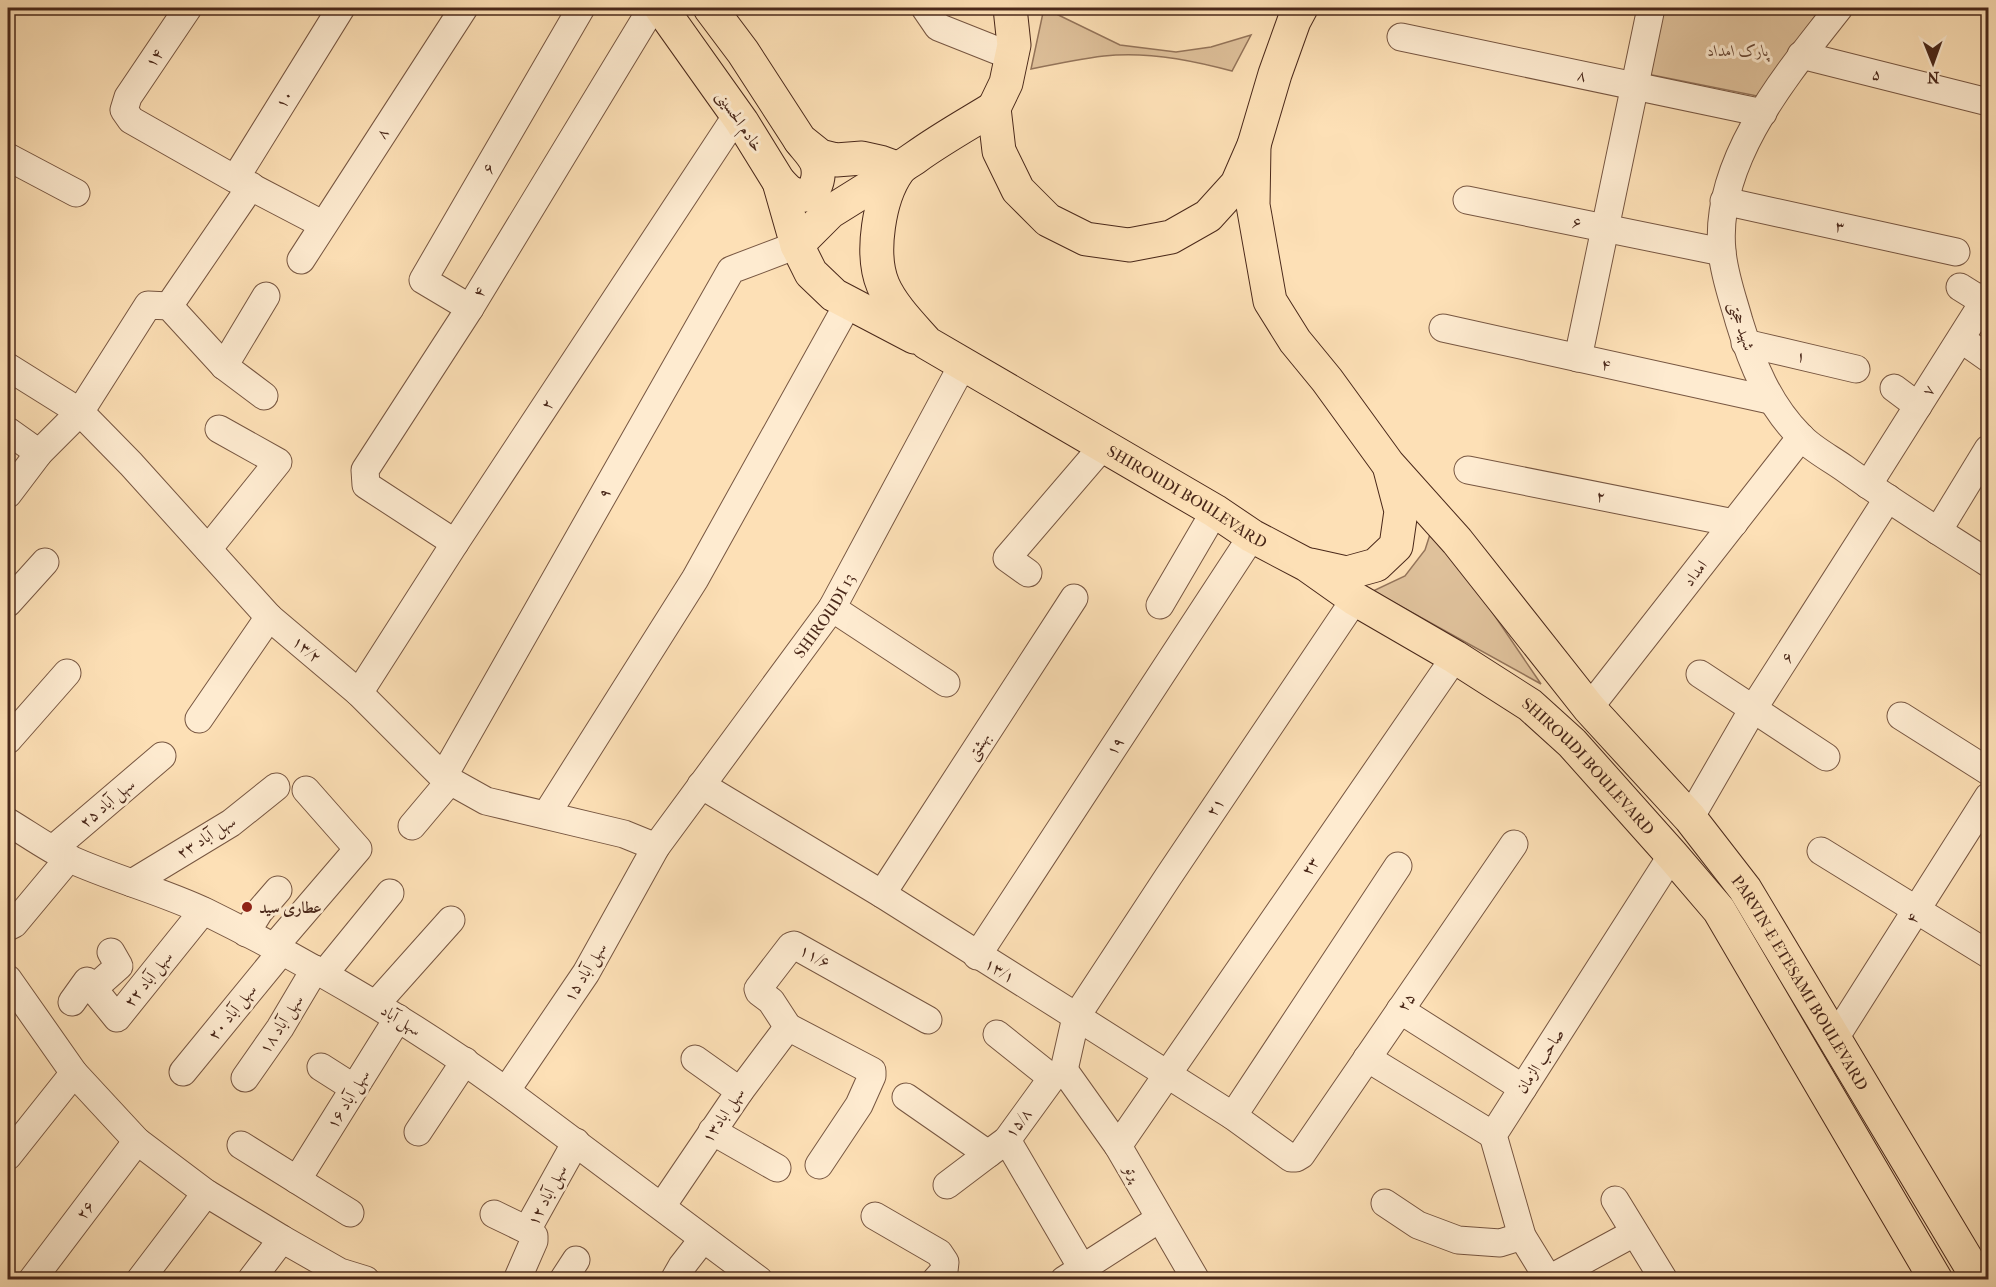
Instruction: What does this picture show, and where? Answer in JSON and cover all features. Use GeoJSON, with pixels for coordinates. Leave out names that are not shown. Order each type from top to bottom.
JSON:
{"type":"FeatureCollection","features":[{"type":"Feature","properties":{"kind":"main road","name":"خادم الحسینی"},"geometry":{"type":"LineString","coordinates":[[661,8],[737,116],[779,182],[796,245],[812,273],[834,295],[927,343]]}},
{"type":"Feature","properties":{"kind":"main road"},"geometry":{"type":"LineString","coordinates":[[710,8],[743,52],[816,161],[819,175],[817,186],[811,193],[800,195],[789,192],[779,182]]}},
{"type":"Feature","properties":{"kind":"main road"},"geometry":{"type":"LineString","coordinates":[[1010,8],[1014,45],[1006,83],[994,108],[999,151],[1018,190],[1048,220],[1086,239],[1129,245],[1171,237],[1208,216],[1237,184],[1254,145],[1275,74],[1301,8]]}},
{"type":"Feature","properties":{"kind":"main road"},"geometry":{"type":"LineString","coordinates":[[796,245],[830,212],[899,169],[932,145],[994,108]]}},
{"type":"Feature","properties":{"kind":"main road"},"geometry":{"type":"LineString","coordinates":[[800,140],[820,156],[836,160],[862,158],[899,169]]}},
{"type":"Feature","properties":{"kind":"main road"},"geometry":{"type":"LineString","coordinates":[[1254,145],[1253,205],[1270,301],[1295,341],[1327,380],[1388,464],[1457,541],[1589,708]]}},
{"type":"Feature","properties":{"kind":"main road","name":"SHIROUDI BOULEVARD"},"geometry":{"type":"LineString","coordinates":[[899,169],[882,214],[877,239],[878,265],[883,286],[927,343],[962,366],[1215,511],[1252,536],[1307,564],[1355,599],[1455,657],[1530,705],[1572,743],[1672,855]]}},
{"type":"Feature","properties":{"kind":"main road"},"geometry":{"type":"LineString","coordinates":[[1307,564],[1347,573],[1376,565],[1396,546],[1401,512],[1388,464]]}},
{"type":"Feature","properties":{"kind":"main road","name":"PARVIN-E ETESAMI BOULEVARD"},"geometry":{"type":"LineString","coordinates":[[1589,708],[1690,818],[1745,889],[1979,1280]]}},
{"type":"Feature","properties":{"kind":"main road","name":"PARVIN-E ETESAMI BOULEVARD"},"geometry":{"type":"LineString","coordinates":[[1672,855],[1719,910],[1936,1280]]}},
{"type":"Feature","properties":{"kind":"main road"},"geometry":{"type":"LineString","coordinates":[[1861,1150],[1890,1132]]}},
{"type":"Feature","properties":{"kind":"street","name":"۱۴"},"geometry":{"type":"LineString","coordinates":[[188,8],[128,97],[124,111],[131,120],[236,179]]}},
{"type":"Feature","properties":{"kind":"street","name":"۱۰"},"geometry":{"type":"LineString","coordinates":[[169,306],[236,179],[341,8]]}},
{"type":"Feature","properties":{"kind":"street","name":"۸"},"geometry":{"type":"LineString","coordinates":[[301,260],[322,224],[464,8]]}},
{"type":"Feature","properties":{"kind":"street","name":"۶"},"geometry":{"type":"LineString","coordinates":[[470,308],[423,280],[581,8]]}},
{"type":"Feature","properties":{"kind":"street","name":"۴"},"geometry":{"type":"LineString","coordinates":[[455,543],[366,485],[365,470],[470,308],[652,8]]}},
{"type":"Feature","properties":{"kind":"street"},"geometry":{"type":"LineString","coordinates":[[925,8],[938,27],[1011,56]]}},
{"type":"Feature","properties":{"kind":"street"},"geometry":{"type":"LineString","coordinates":[[1578,358],[1651,8]]}},
{"type":"Feature","properties":{"kind":"street","name":"شهید حجتی"},"geometry":{"type":"LineString","coordinates":[[1839,8],[1801,55],[1749,136],[1731,176],[1724,201],[1721,223],[1722,252],[1746,343],[1770,400],[1801,437],[1878,492],[1989,563]]}},
{"type":"Feature","properties":{"kind":"street","name":"۸"},"geometry":{"type":"LineString","coordinates":[[1401,36],[1763,113]]}},
{"type":"Feature","properties":{"kind":"street","name":"۵"},"geometry":{"type":"LineString","coordinates":[[1801,55],[1989,102]]}},
{"type":"Feature","properties":{"kind":"street","name":"۲"},"geometry":{"type":"LineString","coordinates":[[359,693],[455,543],[737,116]]}},
{"type":"Feature","properties":{"kind":"street"},"geometry":{"type":"LineString","coordinates":[[8,157],[76,193]]}},
{"type":"Feature","properties":{"kind":"street"},"geometry":{"type":"LineString","coordinates":[[236,179],[322,224]]}},
{"type":"Feature","properties":{"kind":"street","name":"۶"},"geometry":{"type":"LineString","coordinates":[[1467,200],[1722,252]]}},
{"type":"Feature","properties":{"kind":"street","name":"۳"},"geometry":{"type":"LineString","coordinates":[[1724,201],[1956,252]]}},
{"type":"Feature","properties":{"kind":"street","name":"۹"},"geometry":{"type":"LineString","coordinates":[[412,826],[446,779],[731,270],[796,245]]}},
{"type":"Feature","properties":{"kind":"street"},"geometry":{"type":"LineString","coordinates":[[1960,287],[1986,298]]}},
{"type":"Feature","properties":{"kind":"street"},"geometry":{"type":"LineString","coordinates":[[224,366],[266,296]]}},
{"type":"Feature","properties":{"kind":"street","name":"۷"},"geometry":{"type":"LineString","coordinates":[[1878,492],[1918,406],[1986,298]]}},
{"type":"Feature","properties":{"kind":"street"},"geometry":{"type":"LineString","coordinates":[[546,815],[695,579],[849,303]]}},
{"type":"Feature","properties":{"kind":"street"},"geometry":{"type":"LineString","coordinates":[[8,494],[39,453],[80,412],[148,305],[169,306],[224,366],[264,396]]}},
{"type":"Feature","properties":{"kind":"street","name":"۴"},"geometry":{"type":"LineString","coordinates":[[1443,328],[1770,400]]}},
{"type":"Feature","properties":{"kind":"street"},"geometry":{"type":"LineString","coordinates":[[1961,339],[1989,358]]}},
{"type":"Feature","properties":{"kind":"street","name":"۱"},"geometry":{"type":"LineString","coordinates":[[1746,343],[1856,369]]}},
{"type":"Feature","properties":{"kind":"street","name":"SHIROUDI 13"},"geometry":{"type":"LineString","coordinates":[[656,847],[832,608],[962,366]]}},
{"type":"Feature","properties":{"kind":"street","name":"۱۳/۲"},"geometry":{"type":"LineString","coordinates":[[8,367],[80,412],[269,617],[359,693],[446,779],[486,801],[624,834],[656,847]]}},
{"type":"Feature","properties":{"kind":"street"},"geometry":{"type":"LineString","coordinates":[[1894,388],[1918,406]]}},
{"type":"Feature","properties":{"kind":"street"},"geometry":{"type":"LineString","coordinates":[[208,549],[278,462],[219,429]]}},
{"type":"Feature","properties":{"kind":"street"},"geometry":{"type":"LineString","coordinates":[[8,431],[39,453]]}},
{"type":"Feature","properties":{"kind":"street","name":"امداد"},"geometry":{"type":"LineString","coordinates":[[1589,708],[1801,437]]}},
{"type":"Feature","properties":{"kind":"street"},"geometry":{"type":"LineString","coordinates":[[1028,573],[1007,558],[1102,446]]}},
{"type":"Feature","properties":{"kind":"street"},"geometry":{"type":"LineString","coordinates":[[1938,531],[1989,449]]}},
{"type":"Feature","properties":{"kind":"street","name":"۲"},"geometry":{"type":"LineString","coordinates":[[1468,470],[1734,522]]}},
{"type":"Feature","properties":{"kind":"street","name":"۶"},"geometry":{"type":"LineString","coordinates":[[1690,818],[1878,492]]}},
{"type":"Feature","properties":{"kind":"street"},"geometry":{"type":"LineString","coordinates":[[1160,604],[1215,511]]}},
{"type":"Feature","properties":{"kind":"street","name":"۱۹"},"geometry":{"type":"LineString","coordinates":[[977,956],[1252,536]]}},
{"type":"Feature","properties":{"kind":"street"},"geometry":{"type":"LineString","coordinates":[[8,603],[45,562]]}},
{"type":"Feature","properties":{"kind":"street","name":"بهشتی"},"geometry":{"type":"LineString","coordinates":[[882,894],[1074,598]]}},
{"type":"Feature","properties":{"kind":"street","name":"۲۱"},"geometry":{"type":"LineString","coordinates":[[1076,1017],[1355,599]]}},
{"type":"Feature","properties":{"kind":"street"},"geometry":{"type":"LineString","coordinates":[[832,608],[946,683]]}},
{"type":"Feature","properties":{"kind":"street"},"geometry":{"type":"LineString","coordinates":[[199,719],[269,617]]}},
{"type":"Feature","properties":{"kind":"street","name":"۲۳"},"geometry":{"type":"LineString","coordinates":[[1118,1146],[1165,1074],[1455,657]]}},
{"type":"Feature","properties":{"kind":"street"},"geometry":{"type":"LineString","coordinates":[[8,740],[67,673]]}},
{"type":"Feature","properties":{"kind":"street"},"geometry":{"type":"LineString","coordinates":[[1700,674],[1826,757]]}},
{"type":"Feature","properties":{"kind":"street"},"geometry":{"type":"LineString","coordinates":[[1901,716],[1989,771]]}},
{"type":"Feature","properties":{"kind":"street","name":"سهل آباد ۲۵"},"geometry":{"type":"LineString","coordinates":[[8,927],[14,924],[61,854],[162,756]]}},
{"type":"Feature","properties":{"kind":"street","name":"۱۳/۱"},"geometry":{"type":"LineString","coordinates":[[701,785],[882,894],[1233,1116],[1291,1158],[1296,1158]]}},
{"type":"Feature","properties":{"kind":"street","name":"سهل آباد ۲۳"},"geometry":{"type":"LineString","coordinates":[[132,883],[231,823],[276,787]]}},
{"type":"Feature","properties":{"kind":"street","name":"سهل آباد ۲۰"},"geometry":{"type":"LineString","coordinates":[[183,1072],[358,849],[306,790]]}},
{"type":"Feature","properties":{"kind":"street","name":"۴"},"geometry":{"type":"LineString","coordinates":[[1834,1038],[1989,797]]}},
{"type":"Feature","properties":{"kind":"street","name":"سهل آباد"},"geometry":{"type":"LineString","coordinates":[[8,822],[61,854],[203,911],[320,971],[387,1011],[465,1061],[576,1142],[662,1206],[742,1275]]}},
{"type":"Feature","properties":{"kind":"street","name":"۲۵"},"geometry":{"type":"LineString","coordinates":[[1296,1158],[1301,1155],[1514,844]]}},
{"type":"Feature","properties":{"kind":"street","name":"سهل آباد ۱۵"},"geometry":{"type":"LineString","coordinates":[[506,1091],[586,973],[656,847]]}},
{"type":"Feature","properties":{"kind":"street"},"geometry":{"type":"LineString","coordinates":[[1821,850],[1989,954]]}},
{"type":"Feature","properties":{"kind":"street","name":"صاحب الزمان"},"geometry":{"type":"LineString","coordinates":[[1493,1135],[1672,855]]}},
{"type":"Feature","properties":{"kind":"street"},"geometry":{"type":"LineString","coordinates":[[1233,1116],[1398,866]]}},
{"type":"Feature","properties":{"kind":"street"},"geometry":{"type":"LineString","coordinates":[[246,933],[259,912],[278,890]]}},
{"type":"Feature","properties":{"kind":"street","name":"سهل آباد ۱۸"},"geometry":{"type":"LineString","coordinates":[[245,1078],[320,971],[390,893]]}},
{"type":"Feature","properties":{"kind":"street","name":"سهل آباد ۲۲"},"geometry":{"type":"LineString","coordinates":[[111,952],[119,966],[82,995],[117,1018],[203,911]]}},
{"type":"Feature","properties":{"kind":"street"},"geometry":{"type":"LineString","coordinates":[[387,1011],[451,920]]}},
{"type":"Feature","properties":{"kind":"street","name":"۱۱/۶"},"geometry":{"type":"LineString","coordinates":[[788,1027],[771,1001],[758,989],[791,946],[797,945],[928,1020]]}},
{"type":"Feature","properties":{"kind":"street"},"geometry":{"type":"LineString","coordinates":[[8,980],[74,1073],[137,1141],[206,1192],[282,1239],[340,1272],[366,1280]]}},
{"type":"Feature","properties":{"kind":"street"},"geometry":{"type":"LineString","coordinates":[[1400,1010],[1523,1088]]}},
{"type":"Feature","properties":{"kind":"street","name":"سهل آباد ۱۶"},"geometry":{"type":"LineString","coordinates":[[297,1180],[354,1088],[387,1011]]}},
{"type":"Feature","properties":{"kind":"street"},"geometry":{"type":"LineString","coordinates":[[1058,1074],[1076,1017]]}},
{"type":"Feature","properties":{"kind":"street"},"geometry":{"type":"LineString","coordinates":[[788,1027],[872,1071],[859,1105],[819,1165]]}},
{"type":"Feature","properties":{"kind":"street","name":"سهل اباد۱۳"},"geometry":{"type":"LineString","coordinates":[[662,1206],[740,1091],[788,1027]]}},
{"type":"Feature","properties":{"kind":"street","name":"پرتو"},"geometry":{"type":"LineString","coordinates":[[997,1034],[1058,1074],[1118,1146],[1196,1280]]}},
{"type":"Feature","properties":{"kind":"street"},"geometry":{"type":"LineString","coordinates":[[1366,1058],[1493,1135],[1522,1236],[1549,1279],[1634,1233]]}},
{"type":"Feature","properties":{"kind":"street"},"geometry":{"type":"LineString","coordinates":[[695,1059],[740,1091]]}},
{"type":"Feature","properties":{"kind":"street"},"geometry":{"type":"LineString","coordinates":[[418,1132],[465,1061]]}},
{"type":"Feature","properties":{"kind":"street"},"geometry":{"type":"LineString","coordinates":[[321,1067],[354,1088]]}},
{"type":"Feature","properties":{"kind":"street"},"geometry":{"type":"LineString","coordinates":[[8,1156],[74,1073]]}},
{"type":"Feature","properties":{"kind":"street","name":"۱۵/۸"},"geometry":{"type":"LineString","coordinates":[[947,1185],[997,1147],[1058,1074]]}},
{"type":"Feature","properties":{"kind":"street"},"geometry":{"type":"LineString","coordinates":[[906,1097],[997,1147],[1073,1274],[1160,1219]]}},
{"type":"Feature","properties":{"kind":"street"},"geometry":{"type":"LineString","coordinates":[[712,1131],[777,1168]]}},
{"type":"Feature","properties":{"kind":"street","name":"۲۶"},"geometry":{"type":"LineString","coordinates":[[33,1280],[137,1141]]}},
{"type":"Feature","properties":{"kind":"street","name":"سهل آباد ۱۲"},"geometry":{"type":"LineString","coordinates":[[517,1280],[534,1241],[534,1236],[527,1230],[576,1142]]}},
{"type":"Feature","properties":{"kind":"street"},"geometry":{"type":"LineString","coordinates":[[241,1145],[350,1213]]}},
{"type":"Feature","properties":{"kind":"street"},"geometry":{"type":"LineString","coordinates":[[140,1280],[206,1192]]}},
{"type":"Feature","properties":{"kind":"street"},"geometry":{"type":"LineString","coordinates":[[1615,1200],[1664,1280]]}},
{"type":"Feature","properties":{"kind":"street"},"geometry":{"type":"LineString","coordinates":[[1384,1203],[1418,1225],[1458,1240],[1500,1243],[1522,1236]]}},
{"type":"Feature","properties":{"kind":"street"},"geometry":{"type":"LineString","coordinates":[[494,1214],[527,1230]]}},
{"type":"Feature","properties":{"kind":"street"},"geometry":{"type":"LineString","coordinates":[[875,1216],[939,1253],[945,1262],[944,1270],[936,1280]]}},
{"type":"Feature","properties":{"kind":"street"},"geometry":{"type":"LineString","coordinates":[[251,1280],[282,1239]]}},
{"type":"Feature","properties":{"kind":"street"},"geometry":{"type":"LineString","coordinates":[[674,1280],[703,1239]]}},
{"type":"Feature","properties":{"kind":"green space"},"geometry":{"type":"Polygon","coordinates":[[[1044,8],[1120,45],[1176,52],[1211,47],[1251,35],[1232,71],[1185,60],[1136,55],[1095,57],[1031,69],[1044,8]]]}},
{"type":"Feature","properties":{"kind":"green space","name":"پارک امداد"},"geometry":{"type":"Polygon","coordinates":[[[1657,8],[1821,8],[1757,96],[1642,73],[1657,8]]]}},
{"type":"Feature","properties":{"kind":"green space"},"geometry":{"type":"Polygon","coordinates":[[[1433,525],[1541,684],[1373,591],[1405,576],[1425,550],[1433,525]]]}},
{"type":"Feature","properties":{"kind":"place","name":"عطاری سید"},"geometry":{"type":"Point","coordinates":[247,907]}}]}
